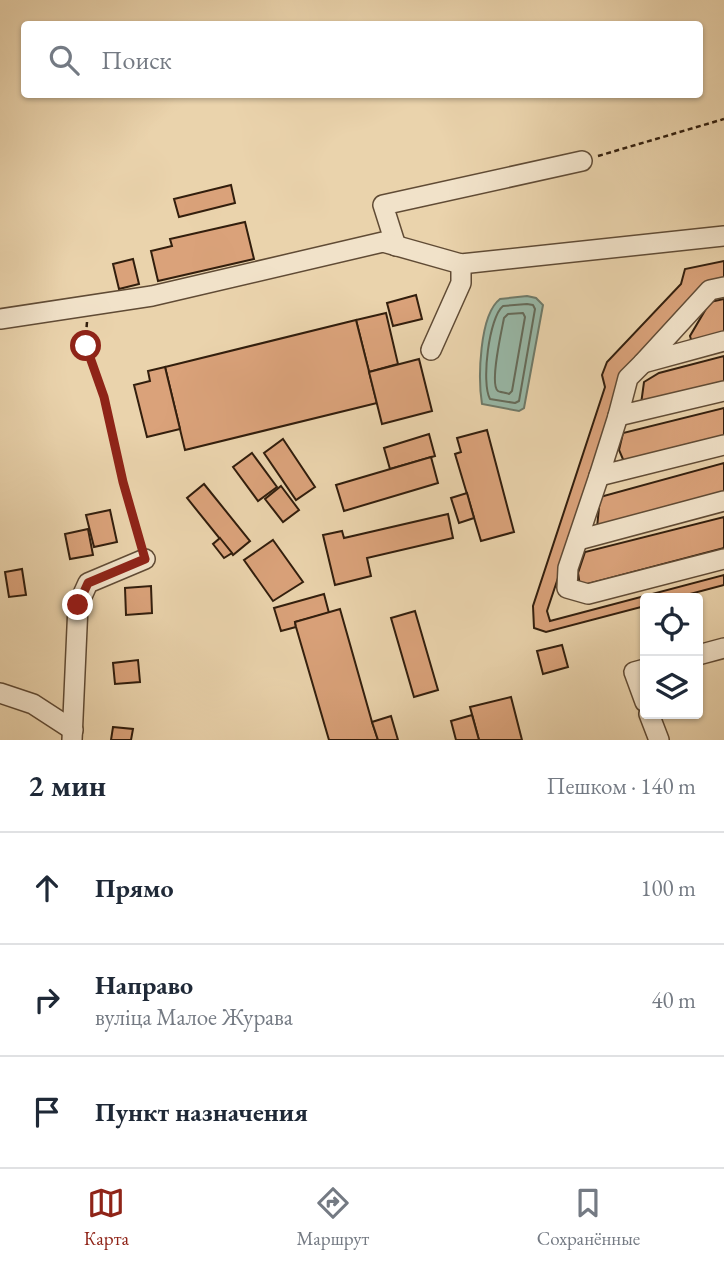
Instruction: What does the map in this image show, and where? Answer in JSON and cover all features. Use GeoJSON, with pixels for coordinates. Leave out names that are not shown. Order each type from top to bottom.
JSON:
{"type":"FeatureCollection","features":[{"type":"Feature","properties":{"kind":"street"},"geometry":{"type":"LineString","coordinates":[[396,246],[383,205],[582,160]]}},
{"type":"Feature","properties":{"kind":"street"},"geometry":{"type":"LineString","coordinates":[[0,319],[152,296],[383,242],[461,264],[724,236]]}},
{"type":"Feature","properties":{"kind":"street"},"geometry":{"type":"LineString","coordinates":[[431,350],[461,283],[461,264]]}},
{"type":"Feature","properties":{"kind":"street"},"geometry":{"type":"LineString","coordinates":[[724,287],[710,290],[628,378],[599,477],[568,568],[567,588],[588,594],[724,559]]}},
{"type":"Feature","properties":{"kind":"street"},"geometry":{"type":"LineString","coordinates":[[643,363],[724,341]]}},
{"type":"Feature","properties":{"kind":"street"},"geometry":{"type":"LineString","coordinates":[[618,416],[724,391]]}},
{"type":"Feature","properties":{"kind":"street"},"geometry":{"type":"LineString","coordinates":[[599,477],[724,445]]}},
{"type":"Feature","properties":{"kind":"street"},"geometry":{"type":"LineString","coordinates":[[578,540],[724,501]]}},
{"type":"Feature","properties":{"kind":"street"},"geometry":{"type":"LineString","coordinates":[[72,735],[78,605],[88,583],[145,559]]}},
{"type":"Feature","properties":{"kind":"street"},"geometry":{"type":"LineString","coordinates":[[703,654],[724,648]]}},
{"type":"Feature","properties":{"kind":"street"},"geometry":{"type":"LineString","coordinates":[[640,670],[634,672],[640,688]]}},
{"type":"Feature","properties":{"kind":"street"},"geometry":{"type":"LineString","coordinates":[[0,693],[33,704],[72,735]]}},
{"type":"Feature","properties":{"kind":"street"},"geometry":{"type":"LineString","coordinates":[[651,719],[659,740]]}},
{"type":"Feature","properties":{"kind":"path"},"geometry":{"type":"LineString","coordinates":[[582,160],[724,119]]}},
{"type":"Feature","properties":{"kind":"path"},"geometry":{"type":"LineString","coordinates":[[89,307],[86,346],[104,397],[123,482],[145,559]]}},
{"type":"Feature","properties":{"kind":"water"},"geometry":{"type":"Polygon","coordinates":[[[527,296],[536,298],[543,305],[524,408],[519,411],[482,404],[480,364],[484,333],[493,307],[500,299],[527,296]]]}},
{"type":"Feature","properties":{"kind":"building"},"geometry":{"type":"Polygon","coordinates":[[[231,185],[235,203],[179,217],[174,199],[231,185]]]}},
{"type":"Feature","properties":{"kind":"building"},"geometry":{"type":"Polygon","coordinates":[[[245,222],[254,259],[158,281],[151,251],[172,246],[170,239],[245,222]]]}},
{"type":"Feature","properties":{"kind":"building"},"geometry":{"type":"Polygon","coordinates":[[[133,259],[139,284],[119,289],[113,264],[133,259]]]}},
{"type":"Feature","properties":{"kind":"building"},"geometry":{"type":"Polygon","coordinates":[[[724,261],[724,280],[626,374],[547,611],[550,621],[640,597],[640,607],[546,632],[534,628],[533,606],[605,387],[602,375],[607,362],[681,284],[685,269],[724,261]]]}},
{"type":"Feature","properties":{"kind":"building"},"geometry":{"type":"Polygon","coordinates":[[[416,295],[422,319],[393,326],[387,303],[416,295]]]}},
{"type":"Feature","properties":{"kind":"building"},"geometry":{"type":"Polygon","coordinates":[[[724,299],[724,334],[692,343],[690,336],[710,302],[724,299]]]}},
{"type":"Feature","properties":{"kind":"building"},"geometry":{"type":"Polygon","coordinates":[[[386,313],[398,364],[369,372],[356,320],[386,313]]]}},
{"type":"Feature","properties":{"kind":"building"},"geometry":{"type":"Polygon","coordinates":[[[356,320],[377,403],[185,450],[165,367],[356,320]]]}},
{"type":"Feature","properties":{"kind":"building"},"geometry":{"type":"Polygon","coordinates":[[[724,356],[724,383],[641,404],[644,382],[659,373],[724,356]]]}},
{"type":"Feature","properties":{"kind":"building"},"geometry":{"type":"Polygon","coordinates":[[[419,359],[432,411],[382,424],[369,372],[419,359]]]}},
{"type":"Feature","properties":{"kind":"building"},"geometry":{"type":"Polygon","coordinates":[[[165,367],[180,429],[147,437],[134,385],[150,381],[148,371],[165,367]]]}},
{"type":"Feature","properties":{"kind":"building"},"geometry":{"type":"Polygon","coordinates":[[[724,408],[724,438],[625,464],[619,450],[623,433],[724,408]]]}},
{"type":"Feature","properties":{"kind":"building"},"geometry":{"type":"Polygon","coordinates":[[[487,430],[514,532],[481,541],[455,454],[461,452],[457,438],[487,430]]]}},
{"type":"Feature","properties":{"kind":"building"},"geometry":{"type":"Polygon","coordinates":[[[429,434],[435,456],[390,469],[384,448],[429,434]]]}},
{"type":"Feature","properties":{"kind":"building"},"geometry":{"type":"Polygon","coordinates":[[[283,439],[315,487],[296,500],[264,453],[283,439]]]}},
{"type":"Feature","properties":{"kind":"building"},"geometry":{"type":"Polygon","coordinates":[[[252,453],[277,487],[258,501],[233,467],[252,453]]]}},
{"type":"Feature","properties":{"kind":"building"},"geometry":{"type":"Polygon","coordinates":[[[431,457],[438,483],[344,511],[336,485],[431,457]]]}},
{"type":"Feature","properties":{"kind":"building"},"geometry":{"type":"Polygon","coordinates":[[[724,463],[724,494],[597,528],[600,497],[724,463]]]}},
{"type":"Feature","properties":{"kind":"building"},"geometry":{"type":"Polygon","coordinates":[[[204,484],[250,541],[233,555],[187,498],[204,484]]]}},
{"type":"Feature","properties":{"kind":"building"},"geometry":{"type":"Polygon","coordinates":[[[281,486],[299,510],[283,522],[265,499],[281,486]]]}},
{"type":"Feature","properties":{"kind":"building"},"geometry":{"type":"Polygon","coordinates":[[[467,493],[474,518],[459,523],[451,498],[467,493]]]}},
{"type":"Feature","properties":{"kind":"building"},"geometry":{"type":"Polygon","coordinates":[[[110,510],[117,542],[94,547],[86,515],[110,510]]]}},
{"type":"Feature","properties":{"kind":"building"},"geometry":{"type":"Polygon","coordinates":[[[448,514],[453,538],[367,558],[371,576],[335,585],[323,535],[342,531],[344,538],[448,514]]]}},
{"type":"Feature","properties":{"kind":"building"},"geometry":{"type":"Polygon","coordinates":[[[724,517],[724,548],[580,586],[578,573],[585,552],[724,517]]]}},
{"type":"Feature","properties":{"kind":"building"},"geometry":{"type":"Polygon","coordinates":[[[88,529],[93,555],[70,559],[65,534],[88,529]]]}},
{"type":"Feature","properties":{"kind":"building"},"geometry":{"type":"Polygon","coordinates":[[[220,538],[232,553],[224,558],[213,544],[220,538]]]}},
{"type":"Feature","properties":{"kind":"building"},"geometry":{"type":"Polygon","coordinates":[[[273,540],[303,582],[273,601],[244,560],[273,540]]]}},
{"type":"Feature","properties":{"kind":"building"},"geometry":{"type":"Polygon","coordinates":[[[22,569],[26,595],[9,597],[5,572],[22,569]]]}},
{"type":"Feature","properties":{"kind":"building"},"geometry":{"type":"Polygon","coordinates":[[[724,575],[724,585],[694,593],[656,593],[724,575]]]}},
{"type":"Feature","properties":{"kind":"building"},"geometry":{"type":"Polygon","coordinates":[[[151,586],[152,613],[126,615],[125,588],[151,586]]]}},
{"type":"Feature","properties":{"kind":"building"},"geometry":{"type":"Polygon","coordinates":[[[324,594],[329,613],[295,622],[296,627],[281,631],[274,608],[324,594]]]}},
{"type":"Feature","properties":{"kind":"building"},"geometry":{"type":"Polygon","coordinates":[[[340,609],[378,740],[329,740],[296,627],[295,622],[340,609]]]}},
{"type":"Feature","properties":{"kind":"building"},"geometry":{"type":"Polygon","coordinates":[[[415,611],[438,690],[414,697],[391,618],[415,611]]]}},
{"type":"Feature","properties":{"kind":"building"},"geometry":{"type":"Polygon","coordinates":[[[562,645],[568,667],[543,674],[537,651],[562,645]]]}},
{"type":"Feature","properties":{"kind":"building"},"geometry":{"type":"Polygon","coordinates":[[[138,660],[140,682],[115,684],[113,663],[138,660]]]}},
{"type":"Feature","properties":{"kind":"building"},"geometry":{"type":"Polygon","coordinates":[[[511,697],[522,740],[479,740],[470,707],[511,697]]]}},
{"type":"Feature","properties":{"kind":"building"},"geometry":{"type":"Polygon","coordinates":[[[472,715],[479,740],[456,740],[451,721],[472,715]]]}},
{"type":"Feature","properties":{"kind":"building"},"geometry":{"type":"Polygon","coordinates":[[[391,716],[398,740],[378,740],[372,722],[391,716]]]}},
{"type":"Feature","properties":{"kind":"building"},"geometry":{"type":"Polygon","coordinates":[[[113,727],[133,729],[131,740],[111,740],[113,727]]]}},
{"type":"Feature","properties":{"kind":"route"},"geometry":{"type":"LineString","coordinates":[[78,605],[88,583],[145,559],[123,482],[104,397],[86,346]]}}]}
